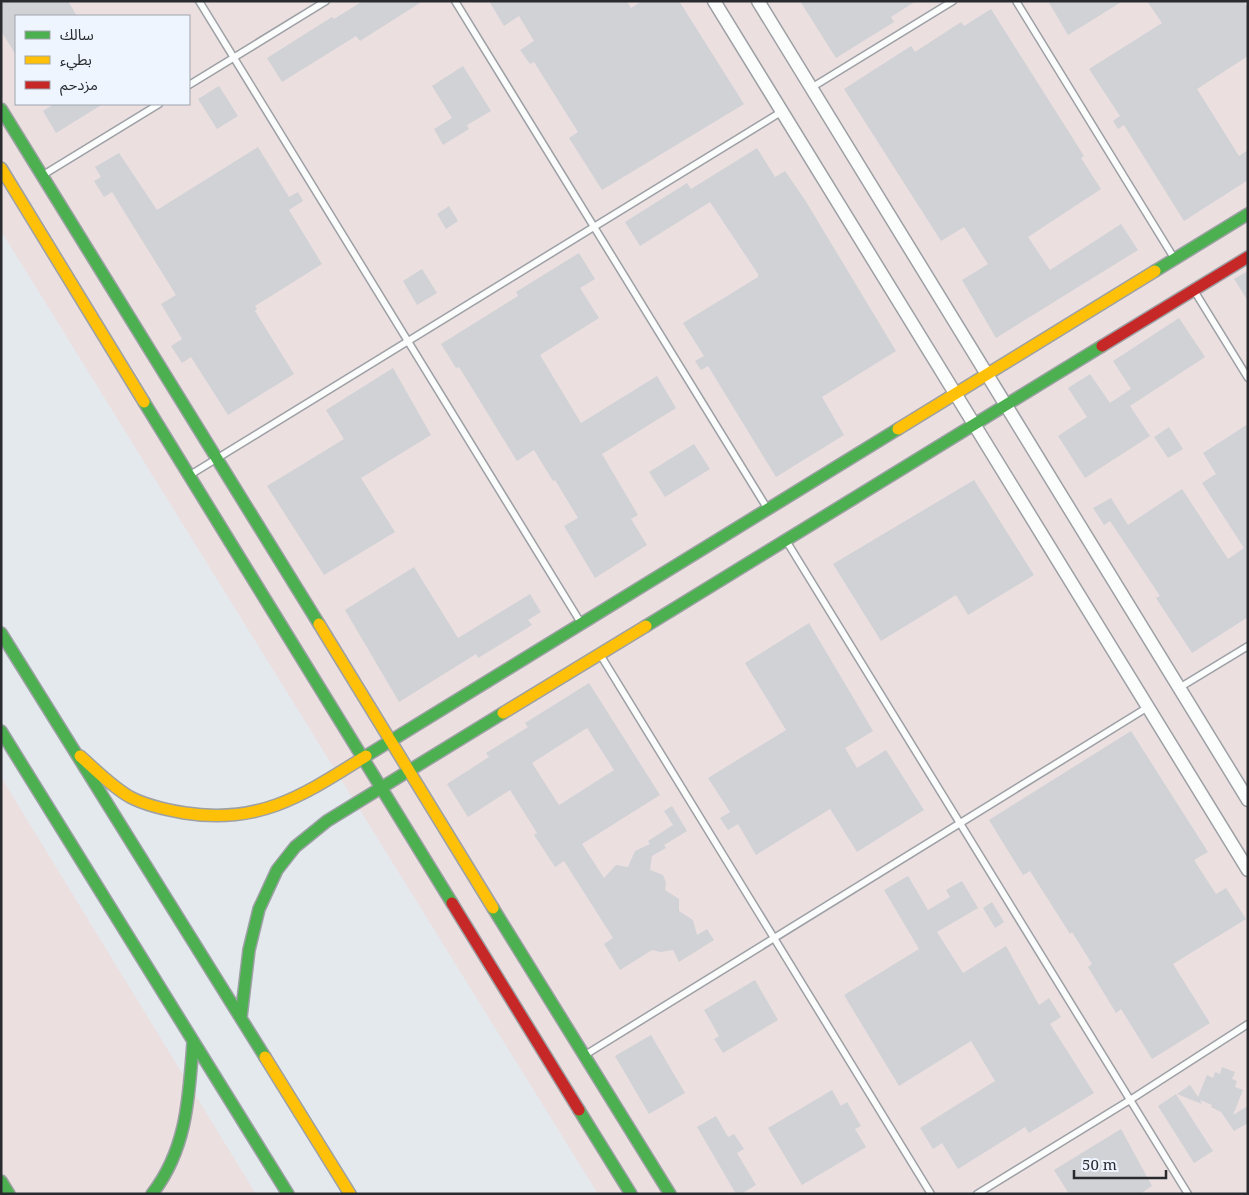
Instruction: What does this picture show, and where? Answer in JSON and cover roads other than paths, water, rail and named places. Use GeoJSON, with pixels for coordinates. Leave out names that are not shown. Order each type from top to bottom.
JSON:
{"type":"FeatureCollection","features":[{"type":"Feature","properties":{"kind":"street"},"geometry":{"type":"LineString","coordinates":[[714,1],[1248,870]]}},
{"type":"Feature","properties":{"kind":"street"},"geometry":{"type":"LineString","coordinates":[[758,1],[1248,800]]}},
{"type":"Feature","properties":{"kind":"street"},"geometry":{"type":"LineString","coordinates":[[1,109],[670,1194]]}},
{"type":"Feature","properties":{"kind":"street"},"geometry":{"type":"LineString","coordinates":[[1,168],[631,1194]]}},
{"type":"Feature","properties":{"kind":"street"},"geometry":{"type":"LineString","coordinates":[[79,756],[130,797],[204,818],[233,817],[280,807],[322,786],[391,741],[1248,214]]}},
{"type":"Feature","properties":{"kind":"street"},"geometry":{"type":"LineString","coordinates":[[241,1017],[248,946],[256,913],[270,881],[292,849],[327,821],[410,772],[1248,257]]}},
{"type":"Feature","properties":{"kind":"street"},"geometry":{"type":"LineString","coordinates":[[1,633],[350,1194]]}},
{"type":"Feature","properties":{"kind":"street"},"geometry":{"type":"LineString","coordinates":[[1,730],[288,1194]]}},
{"type":"Feature","properties":{"kind":"street"},"geometry":{"type":"LineString","coordinates":[[152,1194],[160,1186],[175,1158],[188,1098],[193,1042]]}},
{"type":"Feature","properties":{"kind":"street"},"geometry":{"type":"LineString","coordinates":[[1,1180],[9,1194]]}},
{"type":"Feature","properties":{"kind":"lane"},"geometry":{"type":"LineString","coordinates":[[199,1],[582,624]]}},
{"type":"Feature","properties":{"kind":"lane"},"geometry":{"type":"LineString","coordinates":[[190,84],[326,1]]}},
{"type":"Feature","properties":{"kind":"lane"},"geometry":{"type":"LineString","coordinates":[[455,1],[767,510]]}},
{"type":"Feature","properties":{"kind":"lane"},"geometry":{"type":"LineString","coordinates":[[811,88],[953,1]]}},
{"type":"Feature","properties":{"kind":"lane"},"geometry":{"type":"LineString","coordinates":[[1016,1],[1174,259]]}},
{"type":"Feature","properties":{"kind":"lane"},"geometry":{"type":"LineString","coordinates":[[42,175],[157,105]]}},
{"type":"Feature","properties":{"kind":"lane"},"geometry":{"type":"LineString","coordinates":[[189,475],[781,112]]}},
{"type":"Feature","properties":{"kind":"lane"},"geometry":{"type":"LineString","coordinates":[[1194,290],[1248,378]]}},
{"type":"Feature","properties":{"kind":"lane"},"geometry":{"type":"LineString","coordinates":[[786,540],[1188,1194]]}},
{"type":"Feature","properties":{"kind":"lane"},"geometry":{"type":"LineString","coordinates":[[1179,688],[1248,646]]}},
{"type":"Feature","properties":{"kind":"lane"},"geometry":{"type":"LineString","coordinates":[[600,655],[931,1194]]}},
{"type":"Feature","properties":{"kind":"lane"},"geometry":{"type":"LineString","coordinates":[[585,1055],[1148,707]]}},
{"type":"Feature","properties":{"kind":"lane"},"geometry":{"type":"LineString","coordinates":[[977,1194],[1130,1100],[1248,1024]]}}]}
